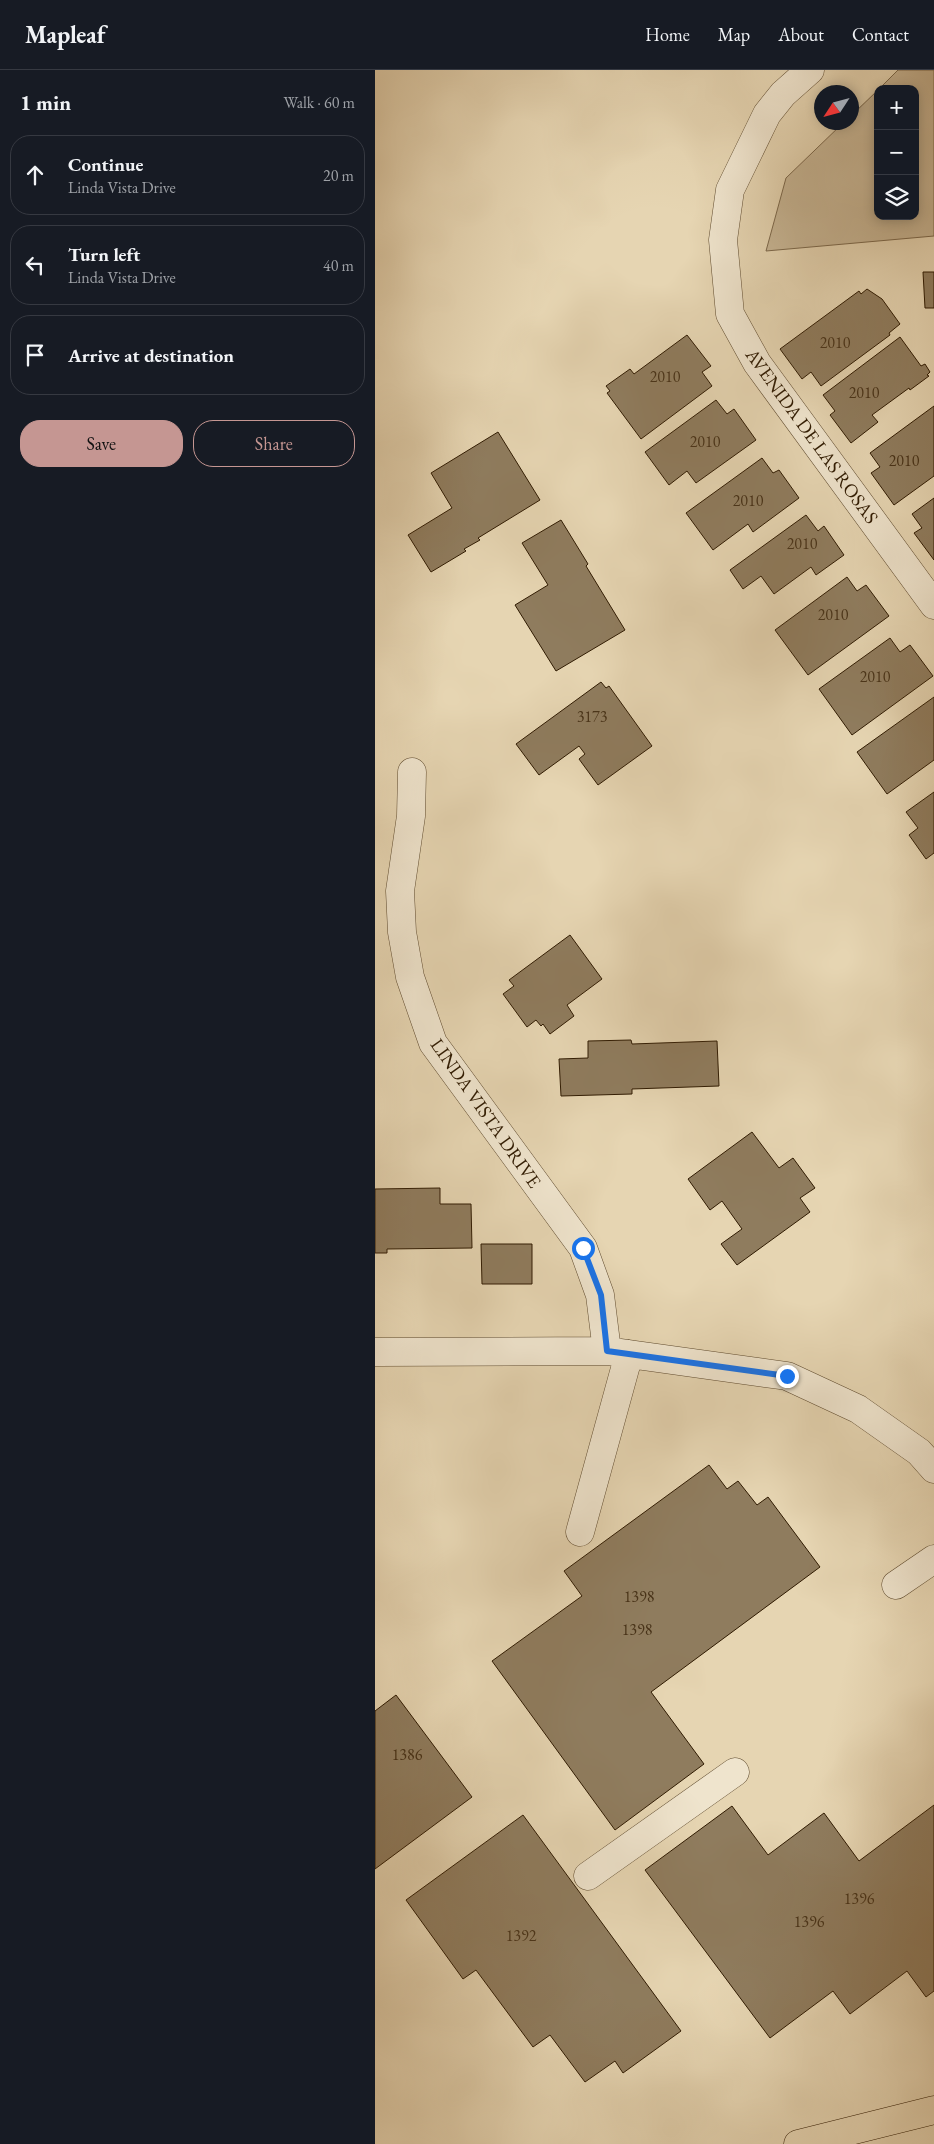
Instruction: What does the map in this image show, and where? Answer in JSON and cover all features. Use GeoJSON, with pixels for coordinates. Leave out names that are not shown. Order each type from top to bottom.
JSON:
{"type":"FeatureCollection","features":[{"type":"Feature","properties":{"kind":"main road"},"geometry":{"type":"LineString","coordinates":[[798,2144],[934,2110]]}},
{"type":"Feature","properties":{"kind":"street","name":"AVENIDA DE LAS ROSAS"},"geometry":{"type":"LineString","coordinates":[[810,70],[783,94],[767,114],[731,190],[723,240],[730,314],[757,363],[934,604]]}},
{"type":"Feature","properties":{"kind":"street","name":"LINDA VISTA DRIVE"},"geometry":{"type":"LineString","coordinates":[[412,772],[411,816],[400,891],[403,932],[410,977],[433,1044],[583,1248],[601,1295],[618,1353]]}},
{"type":"Feature","properties":{"kind":"street"},"geometry":{"type":"LineString","coordinates":[[375,1352],[618,1353],[787,1376],[858,1409],[919,1452],[934,1469]]}},
{"type":"Feature","properties":{"kind":"street"},"geometry":{"type":"LineString","coordinates":[[580,1532],[618,1353]]}},
{"type":"Feature","properties":{"kind":"street"},"geometry":{"type":"LineString","coordinates":[[896,1585],[934,1559]]}},
{"type":"Feature","properties":{"kind":"street"},"geometry":{"type":"LineString","coordinates":[[588,1876],[735,1772]]}},
{"type":"Feature","properties":{"kind":"shaded area"},"geometry":{"type":"Polygon","coordinates":[[[898,70],[934,70],[934,236],[766,251],[786,178],[836,130],[859,130],[859,108],[874,94],[874,220],[919,220],[919,85],[883,85],[898,70]]]}},
{"type":"Feature","properties":{"kind":"building"},"geometry":{"type":"Polygon","coordinates":[[[923,272],[934,272],[934,308],[925,308],[923,272]]]}},
{"type":"Feature","properties":{"kind":"building"},"geometry":{"type":"Polygon","coordinates":[[[867,289],[882,299],[900,324],[889,333],[890,335],[821,386],[811,372],[802,379],[780,349],[859,291],[861,294],[867,289]]]}},
{"type":"Feature","properties":{"kind":"building"},"geometry":{"type":"Polygon","coordinates":[[[687,335],[711,366],[702,372],[712,386],[641,439],[607,393],[610,391],[606,386],[630,369],[634,374],[687,335]]]}},
{"type":"Feature","properties":{"kind":"building"},"geometry":{"type":"Polygon","coordinates":[[[900,337],[921,366],[925,364],[930,372],[927,375],[929,376],[872,415],[878,422],[851,443],[830,415],[835,411],[823,395],[900,337]]]}},
{"type":"Feature","properties":{"kind":"building"},"geometry":{"type":"Polygon","coordinates":[[[716,400],[727,414],[734,409],[756,440],[696,483],[687,471],[669,485],[645,452],[716,400]]]}},
{"type":"Feature","properties":{"kind":"building"},"geometry":{"type":"Polygon","coordinates":[[[934,406],[934,476],[894,505],[871,473],[880,467],[870,453],[934,406]]]}},
{"type":"Feature","properties":{"kind":"building"},"geometry":{"type":"Polygon","coordinates":[[[498,432],[540,500],[478,538],[480,540],[464,549],[466,551],[431,572],[408,535],[452,508],[431,473],[498,432]]]}},
{"type":"Feature","properties":{"kind":"building"},"geometry":{"type":"Polygon","coordinates":[[[762,458],[773,473],[779,470],[799,498],[753,532],[748,524],[713,550],[686,513],[762,458]]]}},
{"type":"Feature","properties":{"kind":"building"},"geometry":{"type":"Polygon","coordinates":[[[934,498],[934,560],[914,533],[922,528],[912,514],[934,498]]]}},
{"type":"Feature","properties":{"kind":"building"},"geometry":{"type":"Polygon","coordinates":[[[806,515],[818,531],[824,526],[844,555],[816,575],[811,567],[774,594],[761,576],[743,589],[730,570],[806,515]]]}},
{"type":"Feature","properties":{"kind":"building"},"geometry":{"type":"Polygon","coordinates":[[[561,520],[588,564],[586,566],[625,630],[556,671],[515,605],[548,585],[522,543],[561,520]]]}},
{"type":"Feature","properties":{"kind":"building"},"geometry":{"type":"Polygon","coordinates":[[[847,577],[857,591],[866,585],[889,616],[808,675],[775,630],[847,577]]]}},
{"type":"Feature","properties":{"kind":"building"},"geometry":{"type":"Polygon","coordinates":[[[890,638],[900,652],[910,645],[933,676],[852,735],[819,689],[890,638]]]}},
{"type":"Feature","properties":{"kind":"building"},"geometry":{"type":"Polygon","coordinates":[[[601,682],[606,688],[609,686],[652,746],[598,785],[579,759],[585,754],[579,746],[539,775],[516,744],[601,682]]]}},
{"type":"Feature","properties":{"kind":"building"},"geometry":{"type":"Polygon","coordinates":[[[934,697],[934,760],[887,794],[857,752],[934,697]]]}},
{"type":"Feature","properties":{"kind":"building"},"geometry":{"type":"Polygon","coordinates":[[[934,792],[934,853],[926,859],[909,835],[918,828],[906,812],[934,792]]]}},
{"type":"Feature","properties":{"kind":"building"},"geometry":{"type":"Polygon","coordinates":[[[570,935],[602,979],[567,1005],[574,1016],[550,1034],[543,1024],[541,1026],[536,1020],[527,1027],[503,994],[514,986],[509,980],[570,935]]]}},
{"type":"Feature","properties":{"kind":"building"},"geometry":{"type":"Polygon","coordinates":[[[631,1040],[632,1044],[717,1041],[719,1086],[632,1089],[632,1094],[561,1096],[559,1059],[588,1058],[588,1041],[631,1040]]]}},
{"type":"Feature","properties":{"kind":"building"},"geometry":{"type":"Polygon","coordinates":[[[752,1132],[779,1168],[793,1158],[815,1188],[800,1198],[810,1212],[737,1265],[721,1244],[742,1229],[722,1201],[710,1210],[688,1179],[752,1132]]]}},
{"type":"Feature","properties":{"kind":"building"},"geometry":{"type":"Polygon","coordinates":[[[440,1188],[440,1204],[471,1204],[472,1248],[387,1249],[387,1253],[375,1253],[375,1189],[440,1188]]]}},
{"type":"Feature","properties":{"kind":"building"},"geometry":{"type":"Polygon","coordinates":[[[481,1244],[532,1244],[532,1284],[482,1284],[481,1244]]]}},
{"type":"Feature","properties":{"kind":"building"},"geometry":{"type":"Polygon","coordinates":[[[709,1465],[727,1489],[738,1481],[757,1505],[768,1497],[820,1567],[651,1692],[704,1764],[615,1830],[492,1661],[582,1596],[564,1571],[709,1465]]]}},
{"type":"Feature","properties":{"kind":"building"},"geometry":{"type":"Polygon","coordinates":[[[396,1695],[472,1797],[375,1869],[375,1711],[396,1695]]]}},
{"type":"Feature","properties":{"kind":"building"},"geometry":{"type":"Polygon","coordinates":[[[934,1805],[934,1991],[926,1997],[907,1971],[850,2014],[833,1991],[770,2038],[645,1870],[732,1806],[768,1855],[824,1813],[859,1861],[934,1805]]]}},
{"type":"Feature","properties":{"kind":"building"},"geometry":{"type":"Polygon","coordinates":[[[523,1815],[681,2031],[623,2073],[615,2061],[585,2082],[550,2035],[533,2047],[476,1970],[463,1979],[406,1900],[523,1815]]]}},
{"type":"Feature","properties":{"kind":"route"},"geometry":{"type":"LineString","coordinates":[[583,1248],[601,1295],[607,1351],[787,1376]]}}]}
